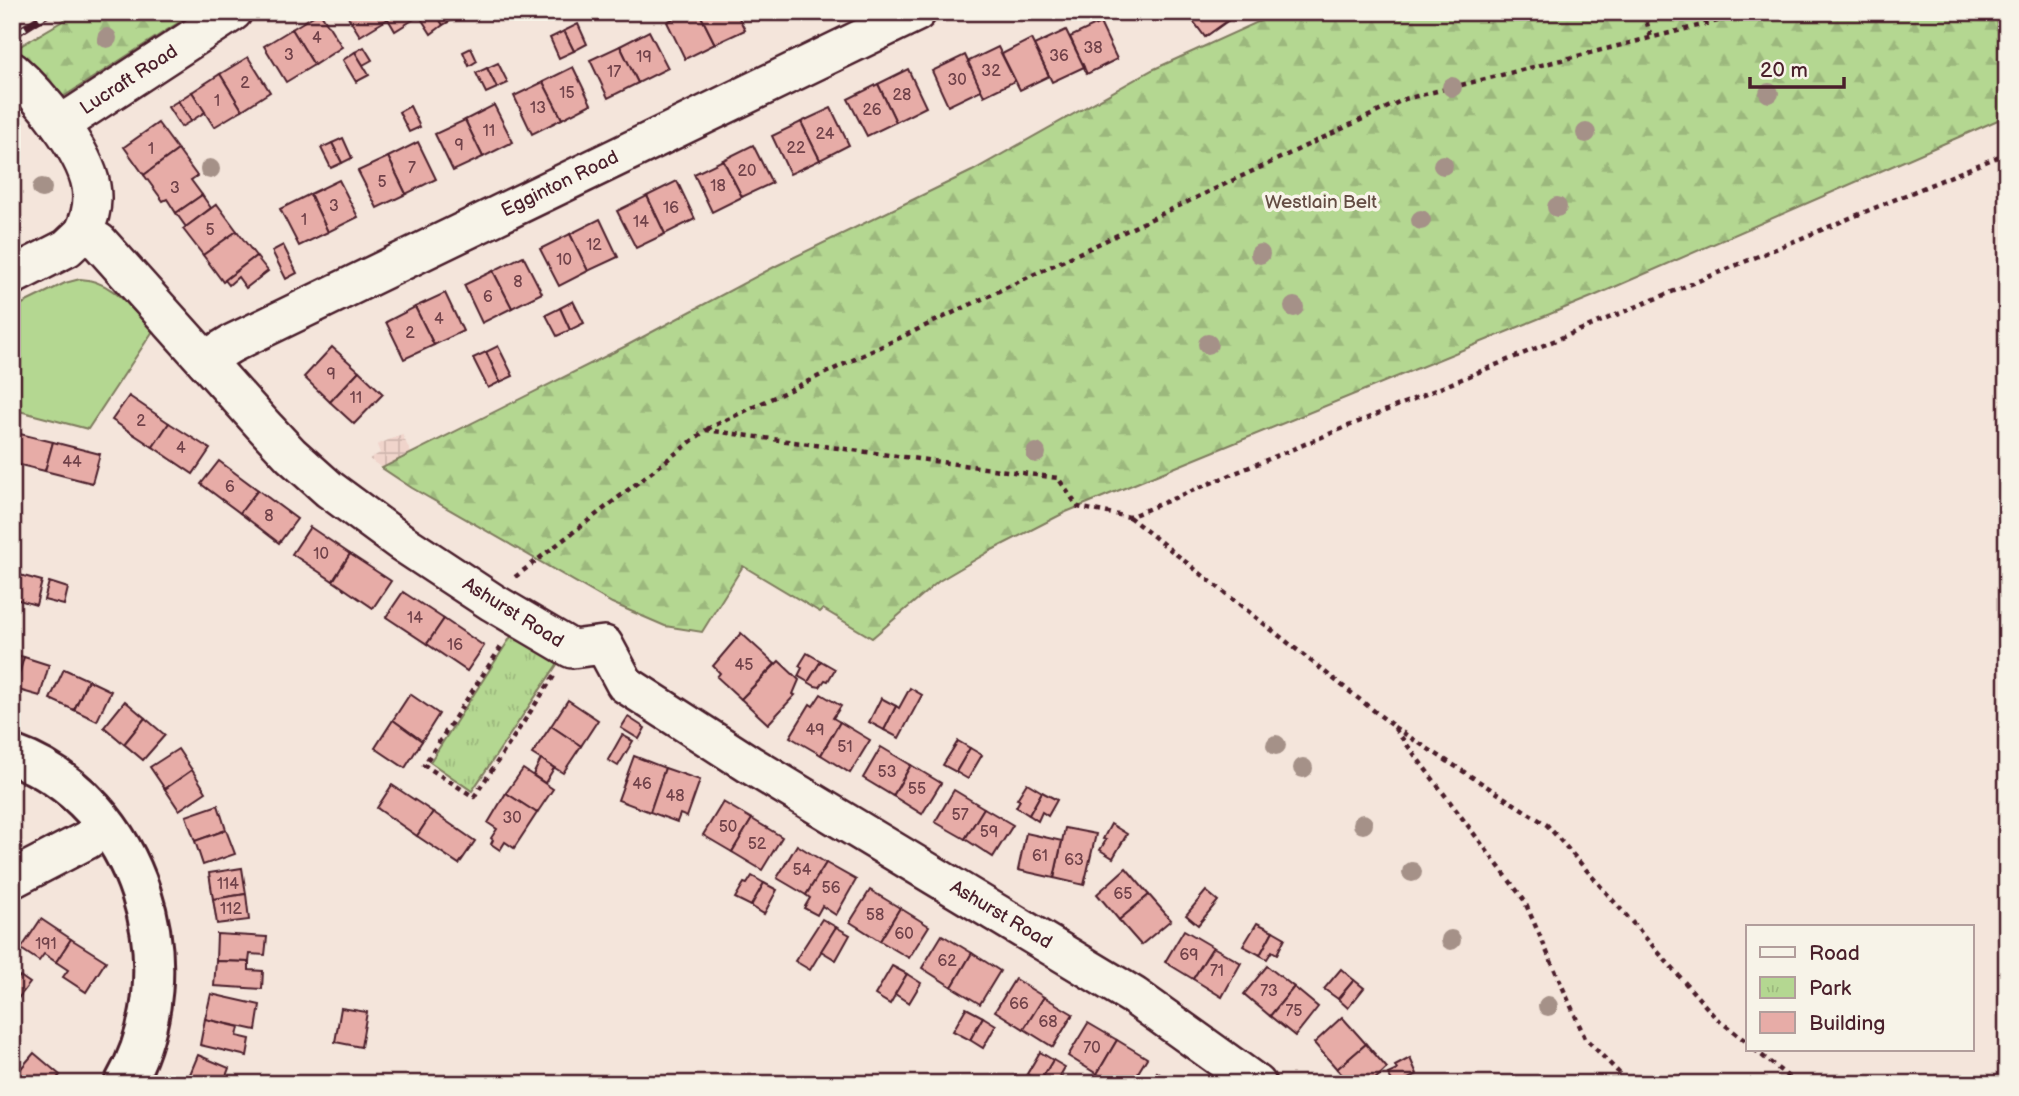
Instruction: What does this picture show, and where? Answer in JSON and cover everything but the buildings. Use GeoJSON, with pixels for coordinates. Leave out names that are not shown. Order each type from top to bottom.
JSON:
{"type":"FeatureCollection","features":[{"type":"Feature","properties":{"kind":"street","name":"Lucraft Road"},"geometry":{"type":"LineString","coordinates":[[60,125],[233,12]]}},
{"type":"Feature","properties":{"kind":"street","name":"Egginton Road"},"geometry":{"type":"LineString","coordinates":[[205,360],[231,344],[917,12]]}},
{"type":"Feature","properties":{"kind":"street"},"geometry":{"type":"LineString","coordinates":[[12,71],[40,98],[60,125],[77,153],[91,185],[90,216],[83,233],[61,251],[12,276]]}},
{"type":"Feature","properties":{"kind":"street","name":"Ashurst Road"},"geometry":{"type":"LineString","coordinates":[[83,233],[99,242],[291,455],[329,489],[401,542],[492,602],[572,649],[604,645],[625,684],[756,768],[1134,996],[1257,1084]]}},
{"type":"Feature","properties":{"kind":"street"},"geometry":{"type":"LineString","coordinates":[[12,755],[35,764],[60,779],[89,804],[127,857],[148,910],[154,974],[145,1029],[137,1058],[124,1084]]}},
{"type":"Feature","properties":{"kind":"street"},"geometry":{"type":"LineString","coordinates":[[12,879],[87,840],[106,826]]}},
{"type":"Feature","properties":{"kind":"path"},"geometry":{"type":"LineString","coordinates":[[1644,12],[1651,38]]}},
{"type":"Feature","properties":{"kind":"path"},"geometry":{"type":"LineString","coordinates":[[492,602],[499,590],[706,430],[1405,99],[1754,12]]}},
{"type":"Feature","properties":{"kind":"path"},"geometry":{"type":"LineString","coordinates":[[1129,517],[2007,153]]}},
{"type":"Feature","properties":{"kind":"path"},"geometry":{"type":"LineString","coordinates":[[706,430],[1058,478],[1078,507],[1129,517],[1392,725],[1547,825],[1715,1017],[1746,1041]]}},
{"type":"Feature","properties":{"kind":"path"},"geometry":{"type":"LineString","coordinates":[[502,647],[424,765],[474,797],[555,674]]}},
{"type":"Feature","properties":{"kind":"path"},"geometry":{"type":"LineString","coordinates":[[1392,725],[1524,900],[1585,1038],[1630,1084]]}},
{"type":"Feature","properties":{"kind":"path"},"geometry":{"type":"LineString","coordinates":[[1755,1050],[1797,1084]]}},
{"type":"Feature","properties":{"kind":"path"},"geometry":{"type":"LineString","coordinates":[[1640,1084],[1669,1081],[1671,1084]]}},
{"type":"Feature","properties":{"kind":"shaded area"},"geometry":{"type":"Polygon","coordinates":[[[402,434],[411,453],[382,468],[369,459],[380,453],[377,445],[402,434]]]}},
{"type":"Feature","properties":{"kind":"green space"},"geometry":{"type":"Polygon","coordinates":[[[78,12],[195,12],[63,97],[12,51],[78,12]]]}},
{"type":"Feature","properties":{"kind":"green space","name":"Westlain Belt"},"geometry":{"type":"Polygon","coordinates":[[[1280,12],[2007,12],[2007,116],[1594,296],[1066,512],[939,581],[872,638],[823,609],[820,612],[743,566],[702,632],[665,626],[612,603],[382,468],[624,347],[776,266],[972,171],[1152,70],[1280,12]]]}},
{"type":"Feature","properties":{"kind":"green space"},"geometry":{"type":"Polygon","coordinates":[[[80,279],[112,290],[153,331],[88,429],[19,411],[20,305],[65,283],[80,279]]]}},
{"type":"Feature","properties":{"kind":"green space"},"geometry":{"type":"Polygon","coordinates":[[[512,635],[558,663],[472,791],[430,762],[512,635]]]}},
{"type":"Feature","properties":{"kind":"railway"},"geometry":{"type":"LineString","coordinates":[[12,17],[20,12]]}},
{"type":"Feature","properties":{"kind":"railway"},"geometry":{"type":"LineString","coordinates":[[12,36],[50,12]]}}]}
